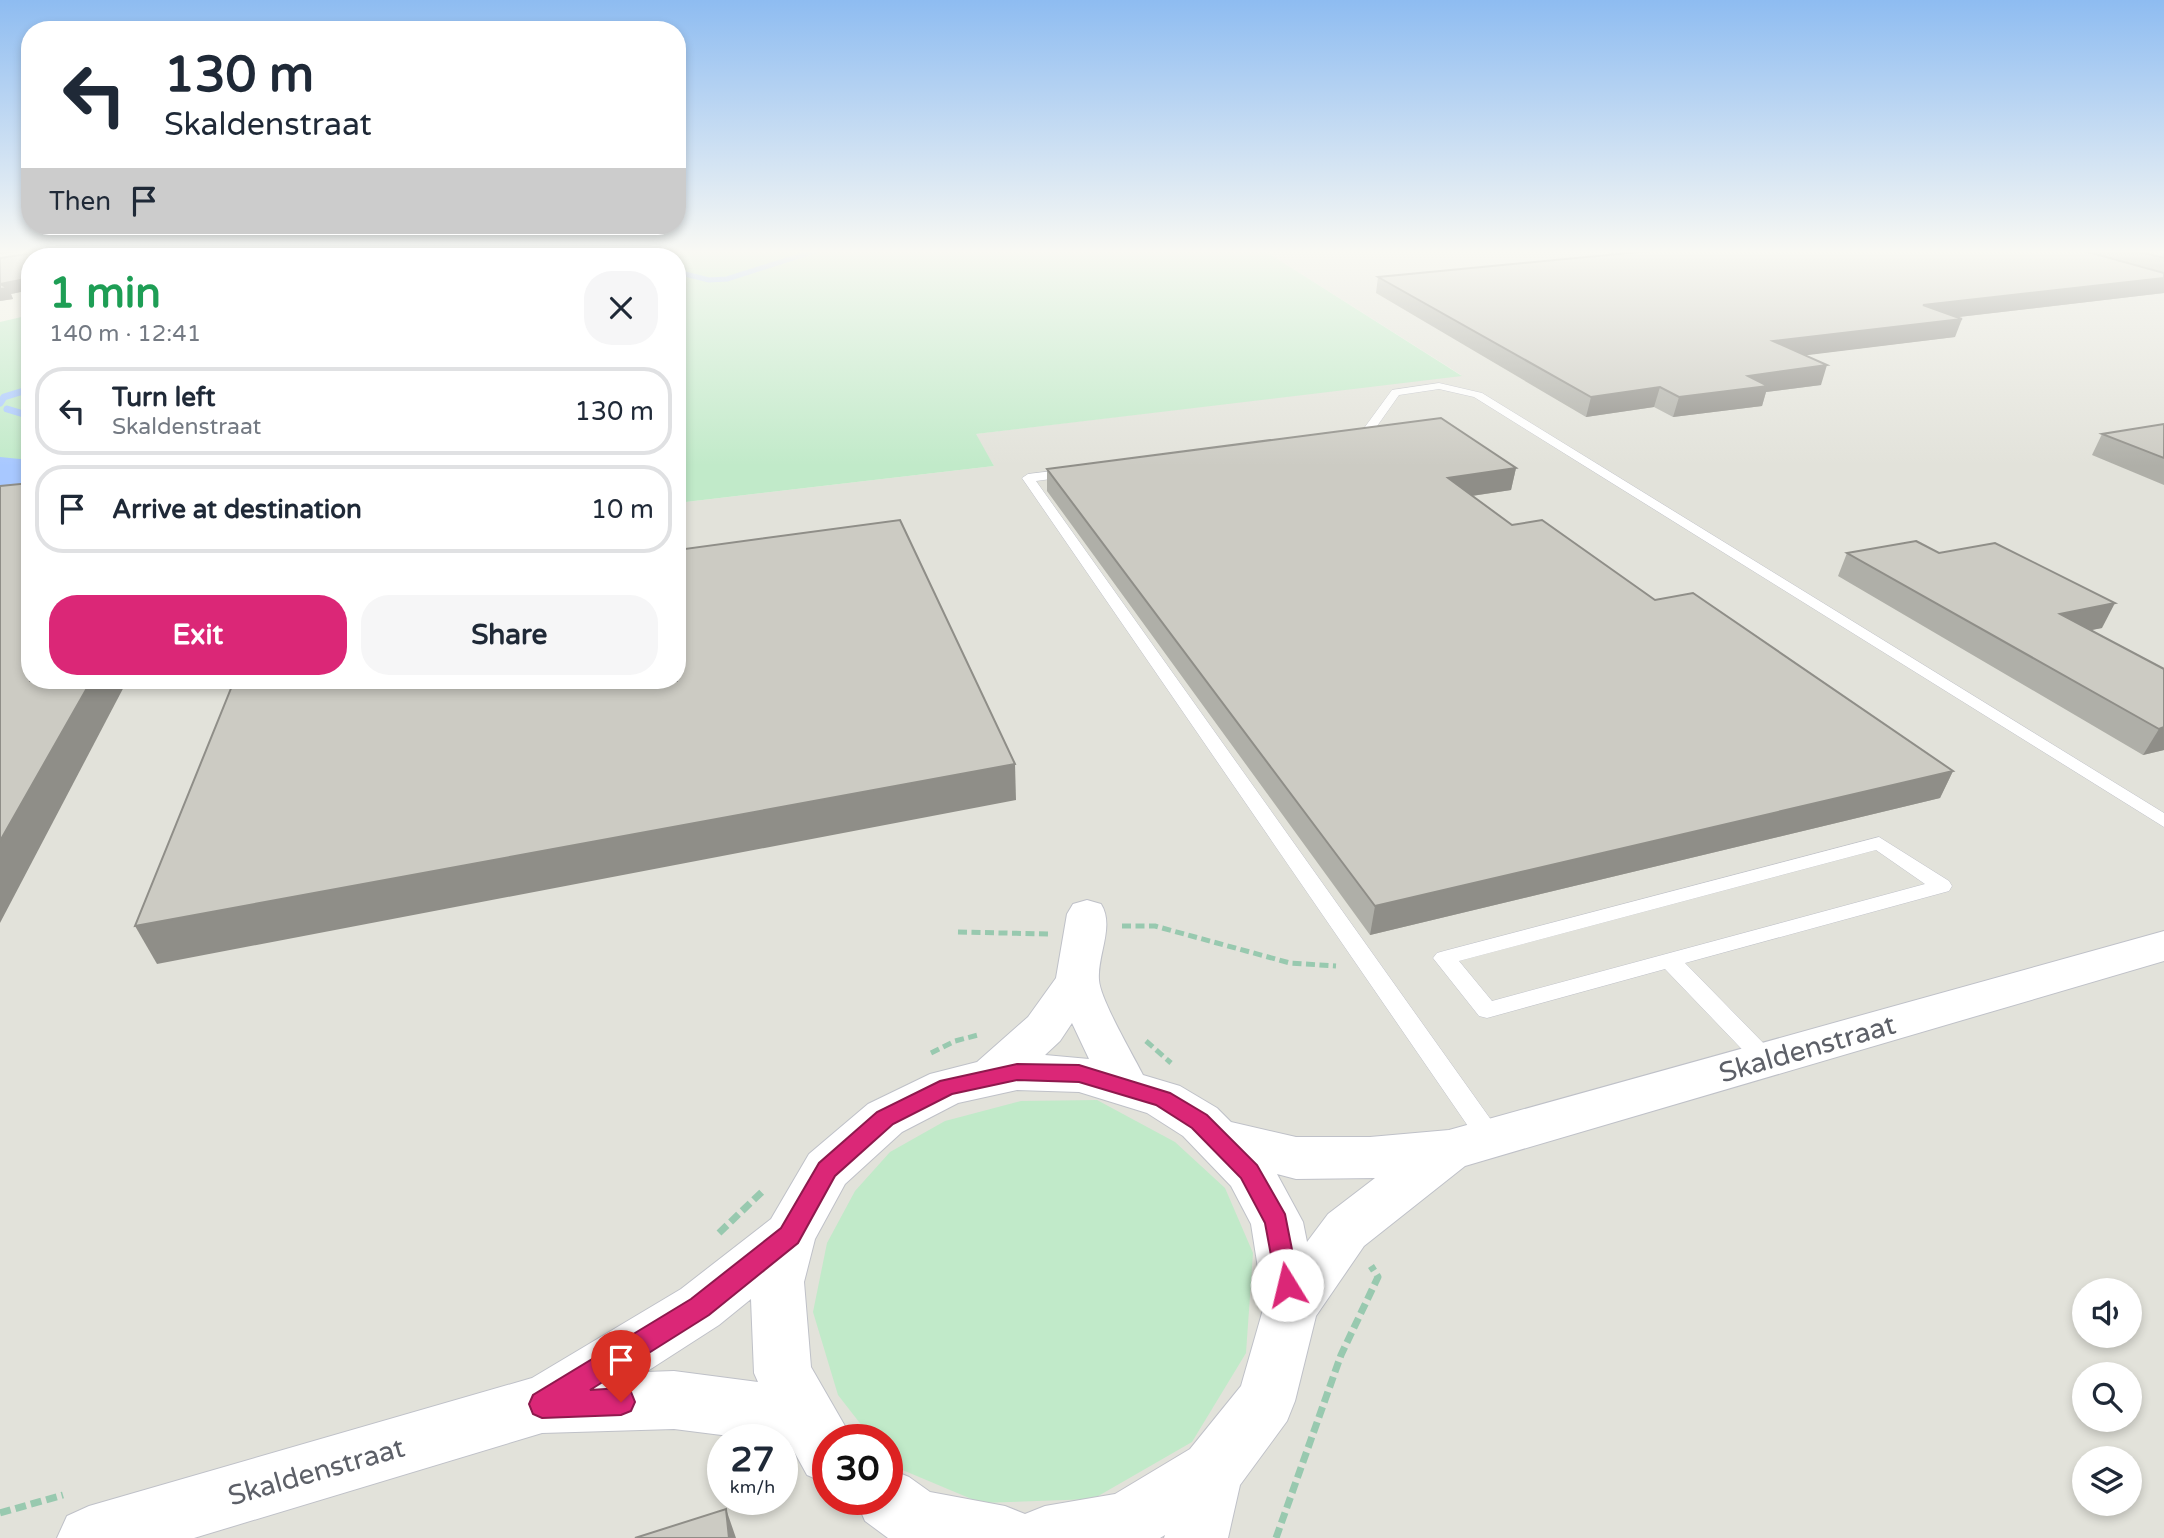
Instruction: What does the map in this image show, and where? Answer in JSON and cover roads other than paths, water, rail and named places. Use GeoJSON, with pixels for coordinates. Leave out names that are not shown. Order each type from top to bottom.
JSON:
{"type":"FeatureCollection","features":[{"type":"Feature","properties":{"kind":"street"},"geometry":{"type":"LineString","coordinates":[[990,1078],[1044,1029],[1077,981],[1085,925]]}},
{"type":"Feature","properties":{"kind":"street","name":"Skaldenstraat"},"geometry":{"type":"LineString","coordinates":[[1217,1139],[1296,1158],[1370,1158],[1470,1144],[2164,946]]}},
{"type":"Feature","properties":{"kind":"street"},"geometry":{"type":"LineString","coordinates":[[1077,981],[1098,1035],[1128,1088]]}},
{"type":"Feature","properties":{"kind":"street","name":"Skaldenstraat"},"geometry":{"type":"LineString","coordinates":[[812,1426],[783,1373],[777,1282],[790,1235],[827,1170],[885,1118],[947,1087],[1017,1072],[1079,1073],[1163,1099],[1200,1122],[1249,1171],[1277,1222],[1290,1306]]}},
{"type":"Feature","properties":{"kind":"street","name":"Skaldenstraat"},"geometry":{"type":"LineString","coordinates":[[1045,1538],[1124,1524],[1212,1471],[1266,1401],[1290,1306],[1346,1230],[1470,1144]]}},
{"type":"Feature","properties":{"kind":"street","name":"Skaldenstraat"},"geometry":{"type":"LineString","coordinates":[[89,1538],[168,1526],[542,1404],[700,1307],[790,1235]]}},
{"type":"Feature","properties":{"kind":"street","name":"Skaldenstraat"},"geometry":{"type":"LineString","coordinates":[[542,1404],[674,1400],[812,1434]]}},
{"type":"Feature","properties":{"kind":"street"},"geometry":{"type":"LineString","coordinates":[[1196,1538],[1212,1471]]}},
{"type":"Feature","properties":{"kind":"street"},"geometry":{"type":"LineString","coordinates":[[903,1510],[918,1521],[982,1535]]}},
{"type":"Feature","properties":{"kind":"lane"},"geometry":{"type":"LineString","coordinates":[[1339,437],[1366,434],[1396,392],[1439,386],[1478,395],[2164,821]]}},
{"type":"Feature","properties":{"kind":"lane"},"geometry":{"type":"LineString","coordinates":[[1082,471],[1028,478],[1371,969],[1470,1144]]}},
{"type":"Feature","properties":{"kind":"lane"},"geometry":{"type":"LineString","coordinates":[[1879,843],[1942,886],[1671,962],[1487,1010],[1444,958],[1879,843]]}},
{"type":"Feature","properties":{"kind":"lane"},"geometry":{"type":"LineString","coordinates":[[1671,962],[1766,1060]]}},
{"type":"Feature","properties":{"kind":"water"},"geometry":{"type":"Polygon","coordinates":[[[0,457],[21,459],[21,489],[0,491],[0,457]]]}},
{"type":"Feature","properties":{"kind":"waterway"},"geometry":{"type":"LineString","coordinates":[[0,403],[4,397],[21,392]]}},
{"type":"Feature","properties":{"kind":"waterway"},"geometry":{"type":"LineString","coordinates":[[7,409],[21,413]]}}]}
